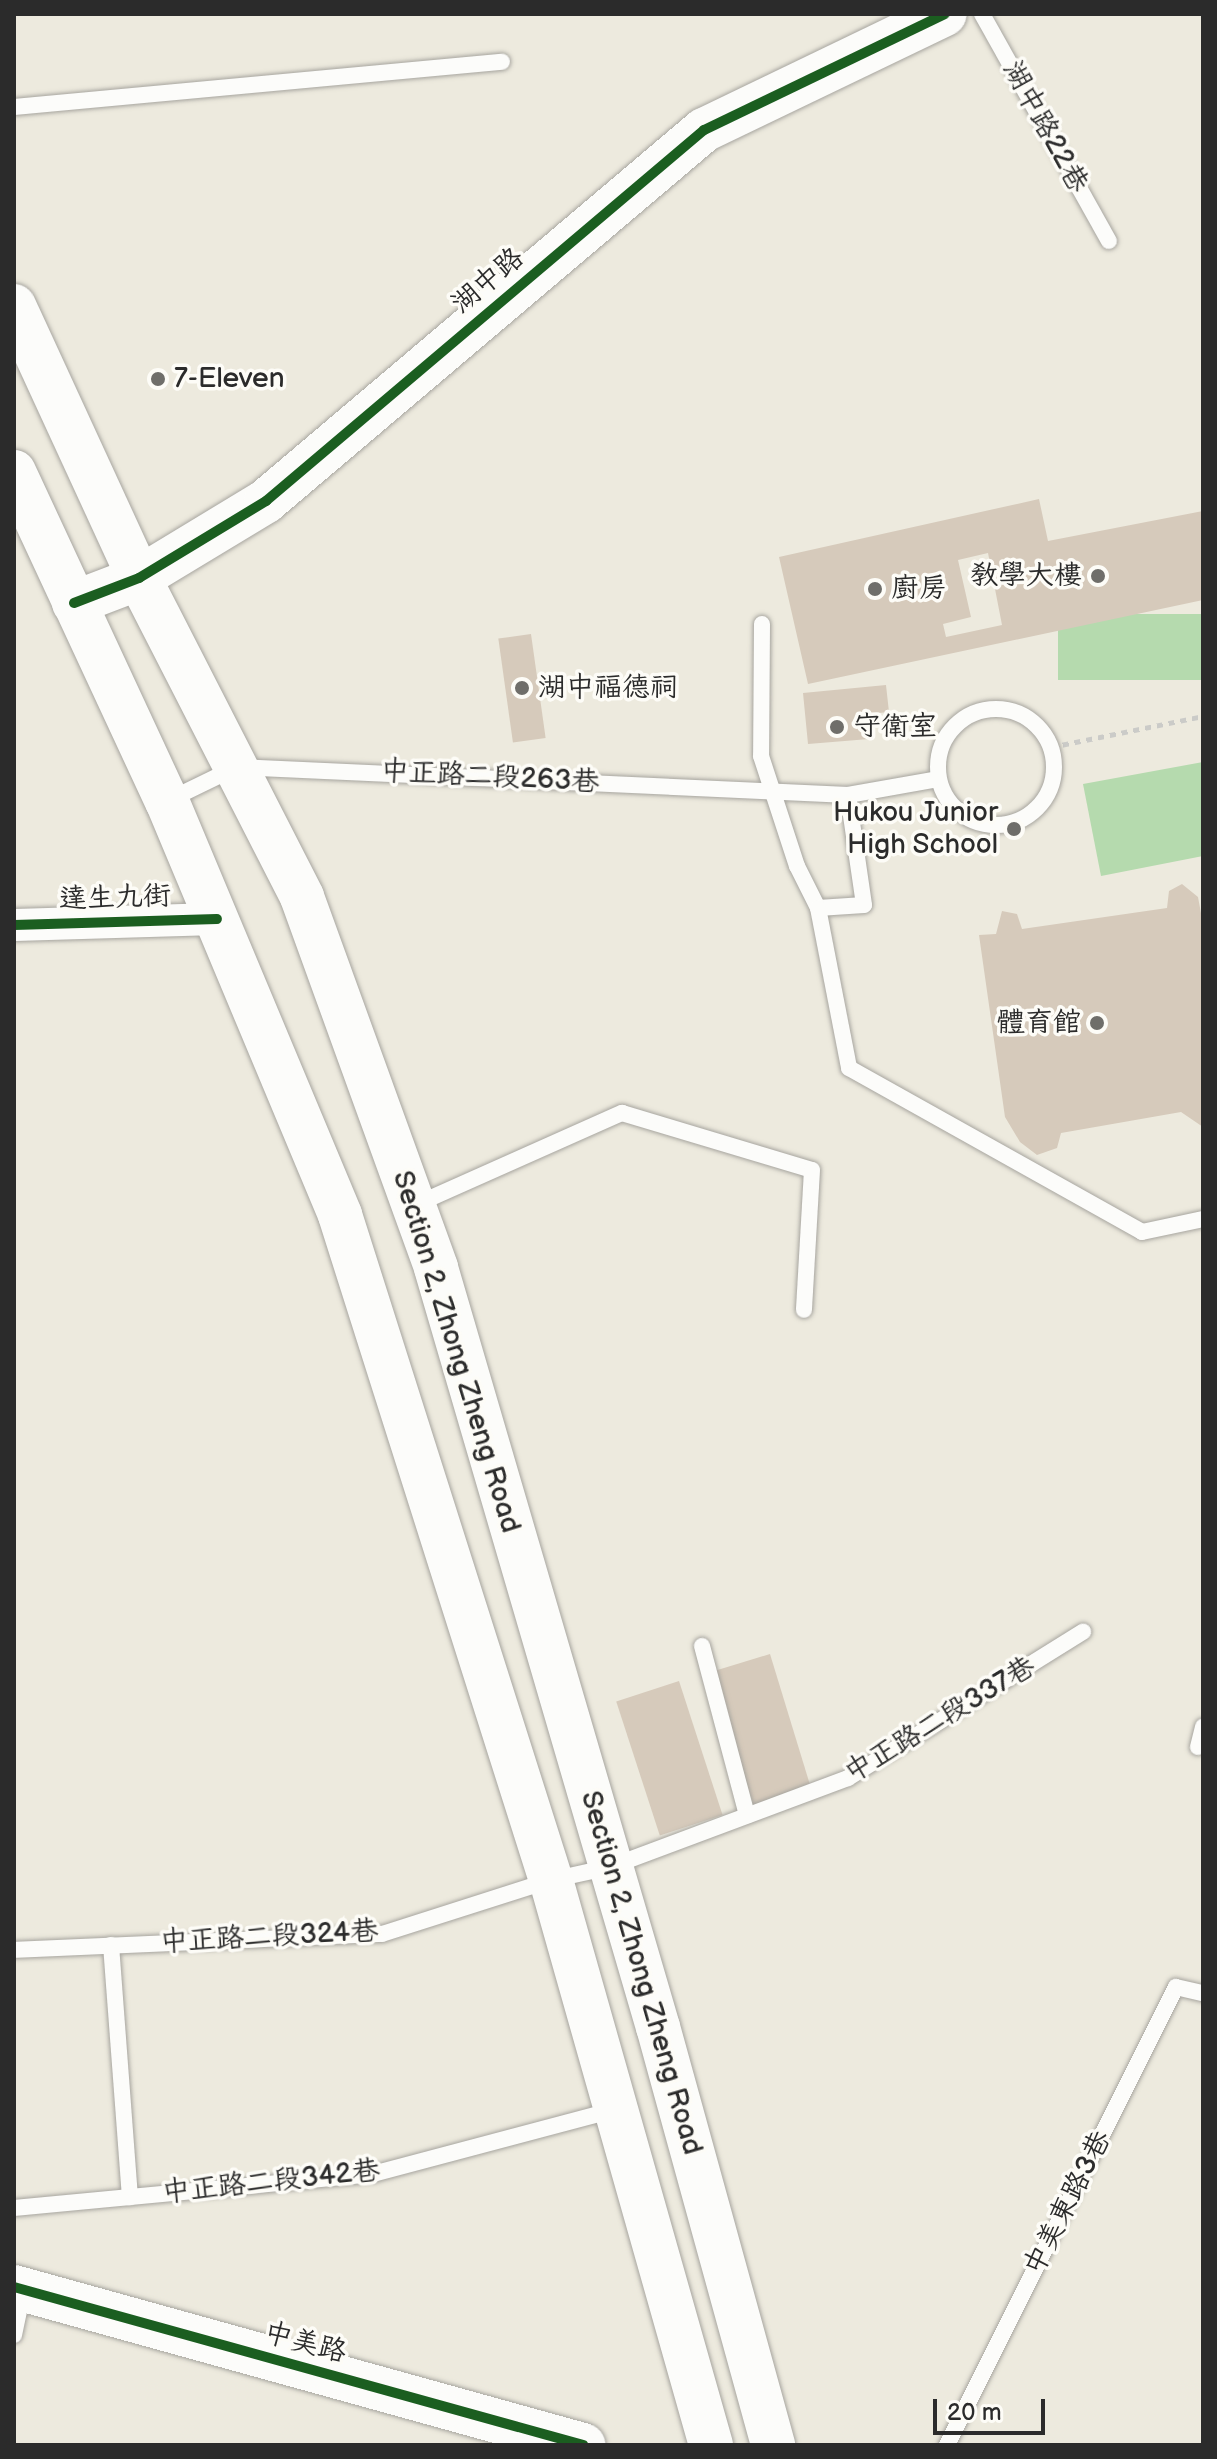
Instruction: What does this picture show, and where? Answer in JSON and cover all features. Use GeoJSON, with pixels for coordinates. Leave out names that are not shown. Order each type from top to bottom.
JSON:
{"type":"FeatureCollection","features":[{"type":"Feature","properties":{"kind":"main road","name":"湖中路"},"geometry":{"type":"LineString","coordinates":[[74,603],[139,578],[266,501],[704,130],[945,14]]}},
{"type":"Feature","properties":{"kind":"main road","name":"Section 2, Zhong Zheng Road"},"geometry":{"type":"LineString","coordinates":[[15,309],[139,578],[302,897],[413,1206],[610,1867],[773,2445]]}},
{"type":"Feature","properties":{"kind":"main road"},"geometry":{"type":"LineString","coordinates":[[14,472],[167,801],[340,1215],[551,1880],[711,2445]]}},
{"type":"Feature","properties":{"kind":"main road","name":"中美路"},"geometry":{"type":"LineString","coordinates":[[19,2289],[583,2445]]}},
{"type":"Feature","properties":{"kind":"street","name":"達生九街"},"geometry":{"type":"LineString","coordinates":[[14,925],[217,919]]}},
{"type":"Feature","properties":{"kind":"lane","name":"湖中路22巷"},"geometry":{"type":"LineString","coordinates":[[982,14],[1109,241]]}},
{"type":"Feature","properties":{"kind":"lane"},"geometry":{"type":"LineString","coordinates":[[14,107],[502,62]]}},
{"type":"Feature","properties":{"kind":"lane"},"geometry":{"type":"LineString","coordinates":[[762,624],[761,756],[797,866],[818,908],[849,1068],[1142,1232],[1203,1219]]}},
{"type":"Feature","properties":{"kind":"lane"},"geometry":{"type":"LineString","coordinates":[[990,709],[1027,717],[1051,747],[1055,767],[1043,803],[1012,824],[974,822],[958,812],[938,779],[943,741],[954,726],[990,709]]}},
{"type":"Feature","properties":{"kind":"lane","name":"中正路二段263巷"},"geometry":{"type":"LineString","coordinates":[[167,801],[237,767],[848,795],[938,779]]}},
{"type":"Feature","properties":{"kind":"lane"},"geometry":{"type":"LineString","coordinates":[[818,908],[864,905],[848,795]]}},
{"type":"Feature","properties":{"kind":"lane"},"geometry":{"type":"LineString","coordinates":[[413,1206],[622,1113],[812,1170],[804,1310]]}},
{"type":"Feature","properties":{"kind":"lane","name":"中正路二段337巷"},"geometry":{"type":"LineString","coordinates":[[610,1867],[848,1778],[1083,1632]]}},
{"type":"Feature","properties":{"kind":"lane"},"geometry":{"type":"LineString","coordinates":[[702,1646],[747,1815]]}},
{"type":"Feature","properties":{"kind":"lane"},"geometry":{"type":"LineString","coordinates":[[1198,1747],[1203,1727]]}},
{"type":"Feature","properties":{"kind":"lane","name":"中正路二段324巷"},"geometry":{"type":"LineString","coordinates":[[14,1950],[382,1934],[551,1880],[610,1867]]}},
{"type":"Feature","properties":{"kind":"lane"},"geometry":{"type":"LineString","coordinates":[[111,1945],[130,2197]]}},
{"type":"Feature","properties":{"kind":"lane","name":"中美東路3巷"},"geometry":{"type":"LineString","coordinates":[[947,2445],[1176,1987],[1203,1993]]}},
{"type":"Feature","properties":{"kind":"lane","name":"中正路二段342巷"},"geometry":{"type":"LineString","coordinates":[[14,2208],[373,2174],[616,2109]]}},
{"type":"Feature","properties":{"kind":"lane"},"geometry":{"type":"LineString","coordinates":[[14,2335],[19,2289]]}},
{"type":"Feature","properties":{"kind":"path"},"geometry":{"type":"LineString","coordinates":[[1051,747],[1203,716]]}},
{"type":"Feature","properties":{"kind":"green space"},"geometry":{"type":"Polygon","coordinates":[[[1058,614],[1203,614],[1203,680],[1058,680],[1058,614]]]}},
{"type":"Feature","properties":{"kind":"green space"},"geometry":{"type":"Polygon","coordinates":[[[1203,762],[1203,856],[1101,876],[1083,784],[1203,762]]]}},
{"type":"Feature","properties":{"kind":"building"},"geometry":{"type":"Polygon","coordinates":[[[1039,499],[1048,541],[1203,511],[1203,600],[808,684],[779,557],[1039,499]],[[988,553],[958,560],[971,617],[943,624],[946,637],[1002,625],[988,553]]]}},
{"type":"Feature","properties":{"kind":"building","name":"湖中福德祠"},"geometry":{"type":"Polygon","coordinates":[[[531,634],[546,738],[513,743],[498,639],[531,634]]]}},
{"type":"Feature","properties":{"kind":"building","name":"守衛室"},"geometry":{"type":"Polygon","coordinates":[[[886,685],[889,712],[867,714],[869,739],[808,744],[803,693],[886,685]]]}},
{"type":"Feature","properties":{"kind":"building","name":"體育館"},"geometry":{"type":"Polygon","coordinates":[[[1182,884],[1198,897],[1203,924],[1203,1127],[1181,1112],[1061,1133],[1057,1148],[1037,1155],[1020,1142],[1005,1117],[979,935],[996,934],[1002,911],[1017,914],[1022,929],[1167,908],[1169,891],[1182,884]]]}},
{"type":"Feature","properties":{"kind":"building"},"geometry":{"type":"Polygon","coordinates":[[[770,1654],[811,1788],[754,1805],[713,1672],[770,1654]]]}},
{"type":"Feature","properties":{"kind":"building"},"geometry":{"type":"Polygon","coordinates":[[[679,1681],[723,1815],[660,1835],[616,1701],[679,1681]]]}},
{"type":"Feature","properties":{"kind":"cycle path"},"geometry":{"type":"LineString","coordinates":[[74,603],[139,578],[266,501],[704,130],[945,14]]}},
{"type":"Feature","properties":{"kind":"cycle path"},"geometry":{"type":"LineString","coordinates":[[14,925],[217,919]]}},
{"type":"Feature","properties":{"kind":"cycle path"},"geometry":{"type":"LineString","coordinates":[[14,2287],[583,2445]]}},
{"type":"Feature","properties":{"kind":"place","name":"7-Eleven"},"geometry":{"type":"Point","coordinates":[158,379]}},
{"type":"Feature","properties":{"kind":"place","name":"教學大樓"},"geometry":{"type":"Point","coordinates":[1098,576]}},
{"type":"Feature","properties":{"kind":"place","name":"廚房"},"geometry":{"type":"Point","coordinates":[875,589]}},
{"type":"Feature","properties":{"kind":"place","name":"湖中福德祠"},"geometry":{"type":"Point","coordinates":[522,688]}},
{"type":"Feature","properties":{"kind":"place","name":"守衛室"},"geometry":{"type":"Point","coordinates":[837,727]}},
{"type":"Feature","properties":{"kind":"place","name":"Hukou Junior High School"},"geometry":{"type":"Point","coordinates":[1014,829]}},
{"type":"Feature","properties":{"kind":"place","name":"體育館"},"geometry":{"type":"Point","coordinates":[1097,1023]}}]}
